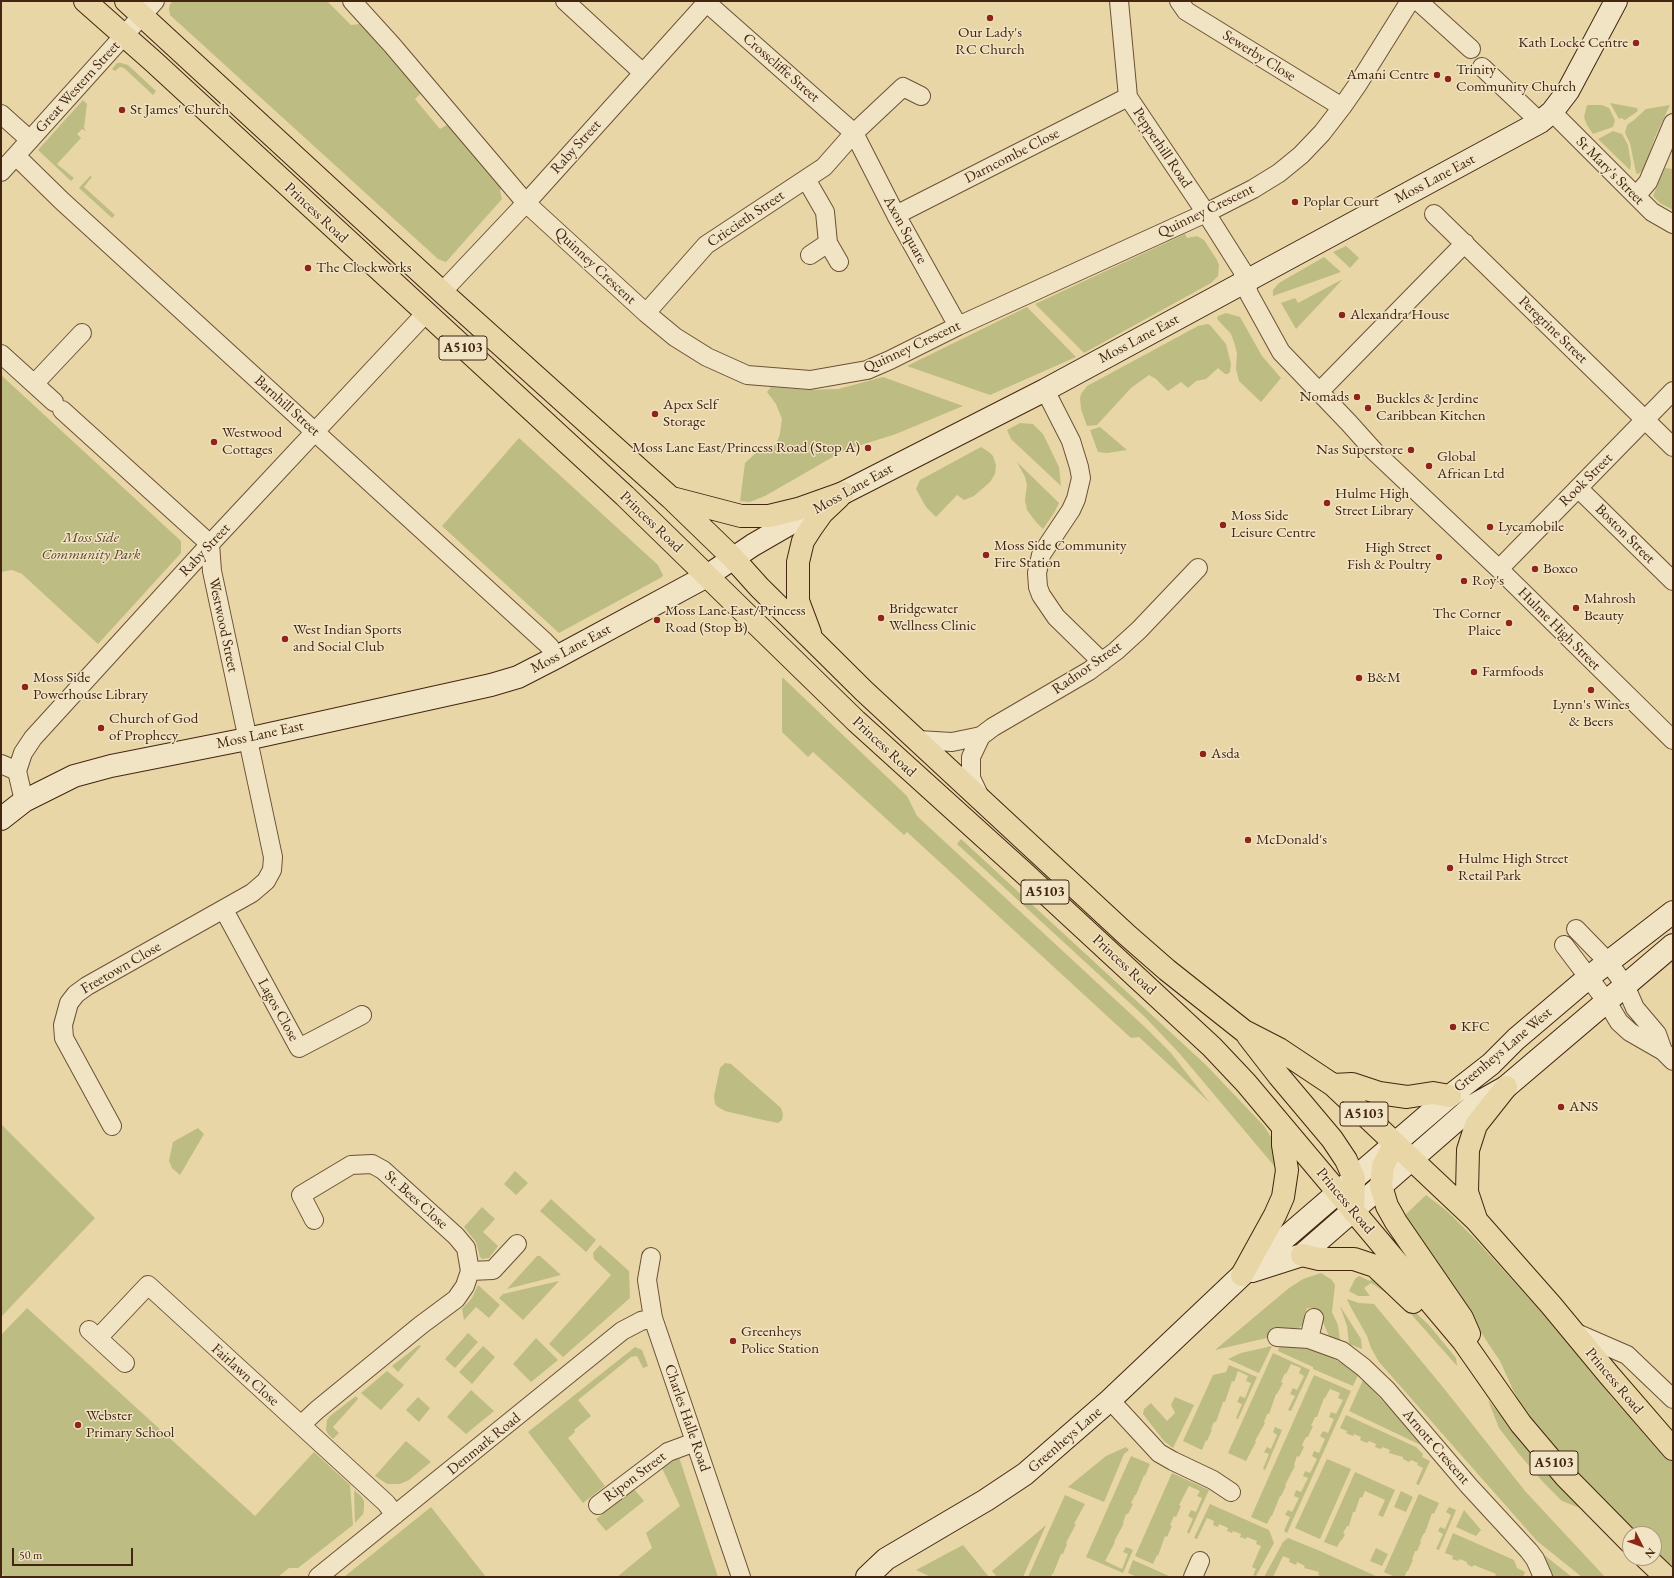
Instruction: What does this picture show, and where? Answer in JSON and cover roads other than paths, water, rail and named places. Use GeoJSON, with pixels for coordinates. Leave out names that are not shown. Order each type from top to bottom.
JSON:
{"type":"FeatureCollection","features":[{"type":"Feature","properties":{"kind":"highway","name":"Princess Road"},"geometry":{"type":"LineString","coordinates":[[85,1],[625,496],[856,721],[1035,883],[1212,1048],[1246,1083],[1463,1341],[1522,1424],[1543,1450],[1622,1534]]}},
{"type":"Feature","properties":{"kind":"highway","name":"Princess Road"},"geometry":{"type":"LineString","coordinates":[[126,1],[149,8],[442,292],[671,498],[733,558],[759,587],[864,691],[1127,935],[1167,970],[1244,1031],[1279,1049],[1333,1085],[1395,1143],[1476,1220],[1673,1449]]}},
{"type":"Feature","properties":{"kind":"highway"},"geometry":{"type":"LineString","coordinates":[[671,498],[741,516],[770,516],[798,509],[843,494]]}},
{"type":"Feature","properties":{"kind":"highway"},"geometry":{"type":"LineString","coordinates":[[813,640],[804,620],[798,601],[798,562],[803,541],[812,527],[822,514],[843,494]]}},
{"type":"Feature","properties":{"kind":"highway"},"geometry":{"type":"LineString","coordinates":[[1244,1031],[1279,1076],[1332,1139],[1346,1160],[1354,1178],[1353,1211]]}},
{"type":"Feature","properties":{"kind":"highway"},"geometry":{"type":"LineString","coordinates":[[1333,1085],[1352,1084],[1379,1093],[1407,1098],[1433,1093],[1450,1096]]}},
{"type":"Feature","properties":{"kind":"highway"},"geometry":{"type":"LineString","coordinates":[[1476,1220],[1468,1192],[1468,1150],[1476,1125],[1506,1087]]}},
{"type":"Feature","properties":{"kind":"highway"},"geometry":{"type":"LineString","coordinates":[[1242,1275],[1275,1215],[1282,1197],[1287,1170],[1283,1145],[1283,1128]]}},
{"type":"Feature","properties":{"kind":"highway"},"geometry":{"type":"LineString","coordinates":[[1395,1143],[1383,1166],[1381,1186],[1387,1206],[1396,1222],[1462,1318],[1488,1376]]}},
{"type":"Feature","properties":{"kind":"highway"},"geometry":{"type":"LineString","coordinates":[[1302,1255],[1319,1259],[1354,1259],[1375,1266],[1436,1323],[1463,1341]]}},
{"type":"Feature","properties":{"kind":"highway"},"geometry":{"type":"LineString","coordinates":[[1654,1566],[1666,1577]]}},
{"type":"Feature","properties":{"kind":"main road","name":"Moss Lane East"},"geometry":{"type":"LineString","coordinates":[[1,819],[24,800],[74,776],[111,766],[247,739],[491,685],[518,677],[707,576],[733,558],[843,494],[1045,390],[1246,282],[1546,117],[1563,99],[1577,76],[1616,1]]}},
{"type":"Feature","properties":{"kind":"main road","name":"Greenheys Lane West"},"geometry":{"type":"LineString","coordinates":[[1337,1192],[1450,1096],[1491,1064],[1516,1039],[1589,977],[1634,944],[1673,912]]}},
{"type":"Feature","properties":{"kind":"main road","name":"Greenheys Lane West"},"geometry":{"type":"LineString","coordinates":[[1412,1159],[1474,1105],[1506,1087],[1673,945]]}},
{"type":"Feature","properties":{"kind":"main road","name":"Greenheys Lane"},"geometry":{"type":"LineString","coordinates":[[1242,1275],[1302,1255],[1412,1159]]}},
{"type":"Feature","properties":{"kind":"main road","name":"Greenheys Lane"},"geometry":{"type":"LineString","coordinates":[[867,1577],[886,1559],[986,1500],[1025,1474],[1110,1400],[1242,1275],[1337,1192]]}},
{"type":"Feature","properties":{"kind":"street","name":"Quinney Crescent"},"geometry":{"type":"LineString","coordinates":[[352,1],[392,45],[526,203],[675,338],[707,357],[747,375],[810,380],[867,370],[958,326],[1206,213],[1253,189],[1279,173],[1301,155],[1322,133],[1342,107],[1410,1]]}},
{"type":"Feature","properties":{"kind":"street"},"geometry":{"type":"LineString","coordinates":[[565,1],[643,73]]}},
{"type":"Feature","properties":{"kind":"street","name":"Pepperhill Road"},"geometry":{"type":"LineString","coordinates":[[1119,1],[1128,97],[1206,213],[1242,270],[1246,282]]}},
{"type":"Feature","properties":{"kind":"street","name":"Sewerby Close"},"geometry":{"type":"LineString","coordinates":[[1179,1],[1186,11],[1342,107]]}},
{"type":"Feature","properties":{"kind":"street"},"geometry":{"type":"LineString","coordinates":[[1418,1],[1471,49]]}},
{"type":"Feature","properties":{"kind":"street","name":"Raby Street"},"geometry":{"type":"LineString","coordinates":[[442,292],[526,203],[708,2]]}},
{"type":"Feature","properties":{"kind":"street","name":"Crosscliffe Street"},"geometry":{"type":"LineString","coordinates":[[708,2],[854,133]]}},
{"type":"Feature","properties":{"kind":"street","name":"Great Western Street"},"geometry":{"type":"LineString","coordinates":[[1,172],[149,8]]}},
{"type":"Feature","properties":{"kind":"street","name":"St Mary's Street"},"geometry":{"type":"LineString","coordinates":[[1482,67],[1546,117],[1636,196],[1652,212],[1673,224]]}},
{"type":"Feature","properties":{"kind":"street","name":"Criccieth Street"},"geometry":{"type":"LineString","coordinates":[[646,313],[706,244],[824,167],[854,133],[903,87],[921,96]]}},
{"type":"Feature","properties":{"kind":"street","name":"Darncombe Close"},"geometry":{"type":"LineString","coordinates":[[896,215],[1128,97]]}},
{"type":"Feature","properties":{"kind":"street"},"geometry":{"type":"LineString","coordinates":[[1,114],[30,140]]}},
{"type":"Feature","properties":{"kind":"street"},"geometry":{"type":"LineString","coordinates":[[1636,196],[1648,182],[1673,123]]}},
{"type":"Feature","properties":{"kind":"street","name":"Axon Square"},"geometry":{"type":"LineString","coordinates":[[854,133],[896,215],[958,326]]}},
{"type":"Feature","properties":{"kind":"street","name":"Barnhill Street"},"geometry":{"type":"LineString","coordinates":[[16,156],[62,201],[545,642],[550,647],[555,658]]}},
{"type":"Feature","properties":{"kind":"street"},"geometry":{"type":"LineString","coordinates":[[806,179],[825,212],[828,243],[839,262]]}},
{"type":"Feature","properties":{"kind":"street","name":"Peregrine Street"},"geometry":{"type":"LineString","coordinates":[[1434,214],[1673,447]]}},
{"type":"Feature","properties":{"kind":"street"},"geometry":{"type":"LineString","coordinates":[[810,255],[828,243]]}},
{"type":"Feature","properties":{"kind":"street"},"geometry":{"type":"LineString","coordinates":[[1319,392],[1465,243]]}},
{"type":"Feature","properties":{"kind":"street","name":"Hulme High Street"},"geometry":{"type":"LineString","coordinates":[[1246,282],[1249,294],[1279,349],[1291,364],[1375,452],[1499,569],[1673,740]]}},
{"type":"Feature","properties":{"kind":"street","name":"Raby Street"},"geometry":{"type":"LineString","coordinates":[[24,800],[9,767],[23,753],[33,738],[210,544],[425,314]]}},
{"type":"Feature","properties":{"kind":"street"},"geometry":{"type":"LineString","coordinates":[[34,384],[82,333]]}},
{"type":"Feature","properties":{"kind":"street"},"geometry":{"type":"LineString","coordinates":[[1,354],[210,544]]}},
{"type":"Feature","properties":{"kind":"street"},"geometry":{"type":"LineString","coordinates":[[1045,390],[1071,441],[1080,467],[1081,478],[1076,499],[1071,510],[1040,555],[1037,573],[1038,587],[1041,595],[1056,617],[1102,662]]}},
{"type":"Feature","properties":{"kind":"street","name":"Rook Street"},"geometry":{"type":"LineString","coordinates":[[1499,569],[1673,391]]}},
{"type":"Feature","properties":{"kind":"street","name":"Boston Street"},"geometry":{"type":"LineString","coordinates":[[1578,488],[1673,581]]}},
{"type":"Feature","properties":{"kind":"street","name":"Westwood Street"},"geometry":{"type":"LineString","coordinates":[[210,544],[212,571],[273,857],[272,870],[266,881],[252,893]]}},
{"type":"Feature","properties":{"kind":"street","name":"Radnor Street"},"geometry":{"type":"LineString","coordinates":[[918,740],[952,742],[981,736],[993,727],[1057,691],[1102,662],[1139,630],[1198,568]]}},
{"type":"Feature","properties":{"kind":"street","name":"Radnor Street"},"geometry":{"type":"LineString","coordinates":[[981,736],[971,757],[971,778],[981,800]]}},
{"type":"Feature","properties":{"kind":"street","name":"Freetown Close"},"geometry":{"type":"LineString","coordinates":[[112,1126],[64,1038],[63,1025],[65,1013],[69,1003],[76,994],[87,986],[252,893]]}},
{"type":"Feature","properties":{"kind":"street","name":"Lagos Close"},"geometry":{"type":"LineString","coordinates":[[224,910],[299,1048],[362,1015]]}},
{"type":"Feature","properties":{"kind":"street"},"geometry":{"type":"LineString","coordinates":[[1576,929],[1608,962],[1625,985],[1635,1008],[1657,1034],[1668,1056]]}},
{"type":"Feature","properties":{"kind":"street"},"geometry":{"type":"LineString","coordinates":[[1564,945],[1607,1002],[1619,1022],[1630,1032],[1668,1056]]}},
{"type":"Feature","properties":{"kind":"street","name":"St. Bees Close"},"geometry":{"type":"LineString","coordinates":[[314,1220],[301,1194],[351,1165],[372,1164],[383,1170],[456,1236],[466,1248],[470,1271]]}},
{"type":"Feature","properties":{"kind":"street"},"geometry":{"type":"LineString","coordinates":[[302,1425],[317,1410],[456,1299],[465,1286],[470,1271],[493,1270],[517,1244]]}},
{"type":"Feature","properties":{"kind":"street","name":"Charles Halle Road"},"geometry":{"type":"LineString","coordinates":[[651,1257],[647,1280],[653,1318],[741,1577]]}},
{"type":"Feature","properties":{"kind":"street","name":"Fairlawn Close"},"geometry":{"type":"LineString","coordinates":[[125,1364],[94,1334],[148,1285],[386,1503],[395,1515]]}},
{"type":"Feature","properties":{"kind":"street","name":"Denmark Road"},"geometry":{"type":"LineString","coordinates":[[318,1577],[622,1331],[641,1321],[653,1318]]}},
{"type":"Feature","properties":{"kind":"street"},"geometry":{"type":"LineString","coordinates":[[1309,1339],[1314,1318]]}},
{"type":"Feature","properties":{"kind":"street"},"geometry":{"type":"LineString","coordinates":[[1573,1332],[1627,1355],[1673,1399]]}},
{"type":"Feature","properties":{"kind":"street","name":"Arnott Crescent"},"geometry":{"type":"LineString","coordinates":[[1277,1337],[1309,1339],[1342,1351],[1363,1367],[1387,1390],[1469,1486],[1532,1555],[1543,1577]]}},
{"type":"Feature","properties":{"kind":"street"},"geometry":{"type":"LineString","coordinates":[[1110,1400],[1149,1444],[1160,1453],[1173,1461],[1213,1480],[1231,1492]]}},
{"type":"Feature","properties":{"kind":"street","name":"Ripon Street"},"geometry":{"type":"LineString","coordinates":[[598,1505],[668,1452],[695,1442]]}},
{"type":"Feature","properties":{"kind":"street"},"geometry":{"type":"LineString","coordinates":[[1193,1577],[1200,1561]]}},
{"type":"Feature","properties":{"kind":"place","name":"Our Lady's RC Church"},"geometry":{"type":"Point","coordinates":[990,18]}},
{"type":"Feature","properties":{"kind":"place","name":"Kath Locke Centre"},"geometry":{"type":"Point","coordinates":[1636,43]}},
{"type":"Feature","properties":{"kind":"place","name":"Amani Centre"},"geometry":{"type":"Point","coordinates":[1437,75]}},
{"type":"Feature","properties":{"kind":"place","name":"Trinity Community Church"},"geometry":{"type":"Point","coordinates":[1448,79]}},
{"type":"Feature","properties":{"kind":"place","name":"St James' Church"},"geometry":{"type":"Point","coordinates":[122,110]}},
{"type":"Feature","properties":{"kind":"place","name":"Poplar Court"},"geometry":{"type":"Point","coordinates":[1295,202]}},
{"type":"Feature","properties":{"kind":"place","name":"The Clockworks"},"geometry":{"type":"Point","coordinates":[308,268]}},
{"type":"Feature","properties":{"kind":"place","name":"Alexandra House"},"geometry":{"type":"Point","coordinates":[1342,315]}},
{"type":"Feature","properties":{"kind":"place","name":"Nomads"},"geometry":{"type":"Point","coordinates":[1357,397]}},
{"type":"Feature","properties":{"kind":"place","name":"Buckles & Jerdine Caribbean Kitchen"},"geometry":{"type":"Point","coordinates":[1368,408]}},
{"type":"Feature","properties":{"kind":"place","name":"Apex Self Storage"},"geometry":{"type":"Point","coordinates":[655,414]}},
{"type":"Feature","properties":{"kind":"place","name":"Westwood Cottages"},"geometry":{"type":"Point","coordinates":[214,442]}},
{"type":"Feature","properties":{"kind":"place","name":"Moss Lane East/Princess Road (Stop A)"},"geometry":{"type":"Point","coordinates":[868,448]}},
{"type":"Feature","properties":{"kind":"place","name":"Nas Superstore"},"geometry":{"type":"Point","coordinates":[1411,450]}},
{"type":"Feature","properties":{"kind":"place","name":"Global African Ltd"},"geometry":{"type":"Point","coordinates":[1429,466]}},
{"type":"Feature","properties":{"kind":"place","name":"Hulme High Street Library"},"geometry":{"type":"Point","coordinates":[1327,503]}},
{"type":"Feature","properties":{"kind":"place","name":"Moss Side Leisure Centre"},"geometry":{"type":"Point","coordinates":[1223,525]}},
{"type":"Feature","properties":{"kind":"place","name":"Lycamobile"},"geometry":{"type":"Point","coordinates":[1490,527]}},
{"type":"Feature","properties":{"kind":"place","name":"Moss Side Community Fire Station"},"geometry":{"type":"Point","coordinates":[986,555]}},
{"type":"Feature","properties":{"kind":"place","name":"High Street Fish & Poultry"},"geometry":{"type":"Point","coordinates":[1439,557]}},
{"type":"Feature","properties":{"kind":"place","name":"Boxco"},"geometry":{"type":"Point","coordinates":[1535,569]}},
{"type":"Feature","properties":{"kind":"place","name":"Roy's"},"geometry":{"type":"Point","coordinates":[1464,581]}},
{"type":"Feature","properties":{"kind":"place","name":"Mahrosh Beauty"},"geometry":{"type":"Point","coordinates":[1576,608]}},
{"type":"Feature","properties":{"kind":"place","name":"Bridgewater Wellness Clinic"},"geometry":{"type":"Point","coordinates":[881,618]}},
{"type":"Feature","properties":{"kind":"place","name":"Moss Lane East/Princess Road (Stop B)"},"geometry":{"type":"Point","coordinates":[657,620]}},
{"type":"Feature","properties":{"kind":"place","name":"The Corner Plaice"},"geometry":{"type":"Point","coordinates":[1509,623]}},
{"type":"Feature","properties":{"kind":"place","name":"West Indian Sports and Social Club"},"geometry":{"type":"Point","coordinates":[285,639]}},
{"type":"Feature","properties":{"kind":"place","name":"Farmfoods"},"geometry":{"type":"Point","coordinates":[1474,672]}},
{"type":"Feature","properties":{"kind":"place","name":"B&M"},"geometry":{"type":"Point","coordinates":[1359,678]}},
{"type":"Feature","properties":{"kind":"place","name":"Moss Side Powerhouse Library"},"geometry":{"type":"Point","coordinates":[25,687]}},
{"type":"Feature","properties":{"kind":"place","name":"Lynn's Wines & Beers"},"geometry":{"type":"Point","coordinates":[1591,690]}},
{"type":"Feature","properties":{"kind":"place","name":"Church of God of Prophecy"},"geometry":{"type":"Point","coordinates":[101,728]}},
{"type":"Feature","properties":{"kind":"place","name":"Asda"},"geometry":{"type":"Point","coordinates":[1203,754]}},
{"type":"Feature","properties":{"kind":"place","name":"McDonald's"},"geometry":{"type":"Point","coordinates":[1248,840]}},
{"type":"Feature","properties":{"kind":"place","name":"Hulme High Street Retail Park"},"geometry":{"type":"Point","coordinates":[1450,868]}},
{"type":"Feature","properties":{"kind":"place","name":"KFC"},"geometry":{"type":"Point","coordinates":[1453,1027]}},
{"type":"Feature","properties":{"kind":"place","name":"ANS"},"geometry":{"type":"Point","coordinates":[1561,1107]}},
{"type":"Feature","properties":{"kind":"place","name":"Greenheys Police Station"},"geometry":{"type":"Point","coordinates":[733,1341]}},
{"type":"Feature","properties":{"kind":"place","name":"Webster Primary School"},"geometry":{"type":"Point","coordinates":[78,1425]}},
{"type":"Feature","properties":{"kind":"park label","name":"Moss Side Community Park"},"geometry":{"type":"Point","coordinates":[91,546]}}]}
